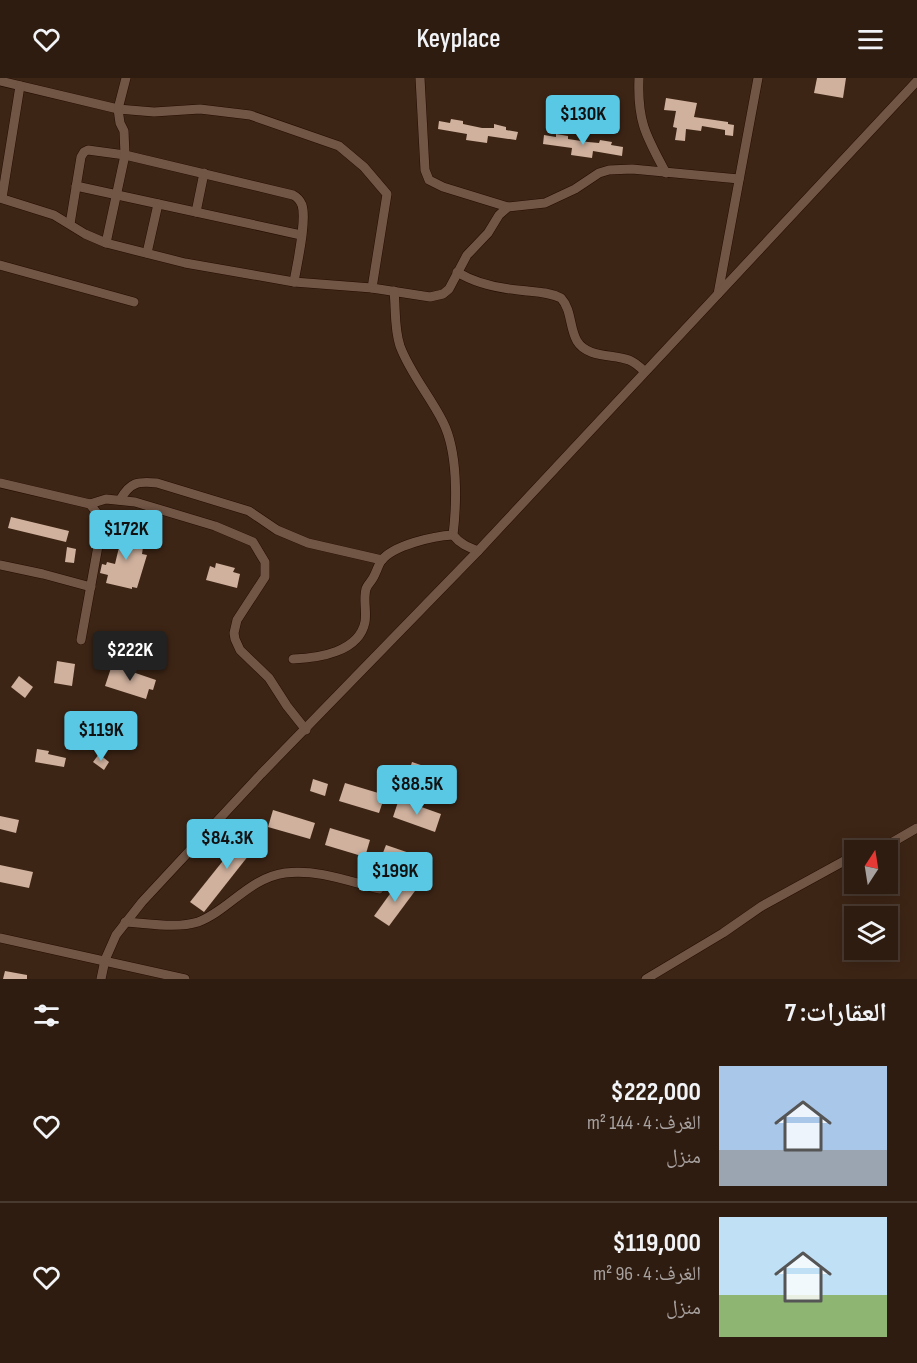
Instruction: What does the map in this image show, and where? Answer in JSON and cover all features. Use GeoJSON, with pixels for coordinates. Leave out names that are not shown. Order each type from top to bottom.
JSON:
{"type":"FeatureCollection","features":[{"type":"Feature","properties":{"kind":"street"},"geometry":{"type":"LineString","coordinates":[[106,243],[124,155],[124,131],[118,109],[126,78]]}},
{"type":"Feature","properties":{"kind":"street"},"geometry":{"type":"LineString","coordinates":[[420,78],[425,170],[429,180],[443,187],[508,207],[544,203],[575,189],[599,173],[609,170],[632,169],[739,180]]}},
{"type":"Feature","properties":{"kind":"street"},"geometry":{"type":"LineString","coordinates":[[639,78],[640,120],[666,173]]}},
{"type":"Feature","properties":{"kind":"street"},"geometry":{"type":"LineString","coordinates":[[718,295],[758,78]]}},
{"type":"Feature","properties":{"kind":"street"},"geometry":{"type":"LineString","coordinates":[[0,81],[118,109],[154,112],[200,109],[250,115],[339,146],[364,167],[387,194],[372,288]]}},
{"type":"Feature","properties":{"kind":"street"},"geometry":{"type":"LineString","coordinates":[[101,979],[105,960],[116,935],[125,922],[193,847],[478,551],[917,81]]}},
{"type":"Feature","properties":{"kind":"street"},"geometry":{"type":"LineString","coordinates":[[20,86],[1,198],[32,207],[106,243],[185,263],[294,282],[372,288],[430,297],[443,294],[453,283],[467,255],[508,207]]}},
{"type":"Feature","properties":{"kind":"street"},"geometry":{"type":"LineString","coordinates":[[70,224],[81,157],[84,152],[94,150],[204,173],[297,197],[303,211],[294,282]]}},
{"type":"Feature","properties":{"kind":"street"},"geometry":{"type":"LineString","coordinates":[[196,212],[204,173]]}},
{"type":"Feature","properties":{"kind":"street"},"geometry":{"type":"LineString","coordinates":[[76,186],[301,235]]}},
{"type":"Feature","properties":{"kind":"street"},"geometry":{"type":"LineString","coordinates":[[147,253],[158,204]]}},
{"type":"Feature","properties":{"kind":"street"},"geometry":{"type":"LineString","coordinates":[[0,265],[134,302]]}},
{"type":"Feature","properties":{"kind":"street"},"geometry":{"type":"LineString","coordinates":[[457,272],[483,284],[538,291],[561,297],[571,316],[577,341],[582,347],[591,352],[630,360],[644,371]]}},
{"type":"Feature","properties":{"kind":"street"},"geometry":{"type":"LineString","coordinates":[[394,291],[395,327],[401,348],[444,424],[450,440],[457,499],[453,535]]}},
{"type":"Feature","properties":{"kind":"street"},"geometry":{"type":"LineString","coordinates":[[0,483],[90,504],[106,500],[120,500],[176,513],[253,542],[265,562],[265,577],[237,620],[234,633],[240,650],[269,678],[306,730]]}},
{"type":"Feature","properties":{"kind":"street"},"geometry":{"type":"LineString","coordinates":[[120,500],[126,490],[134,484],[157,483],[249,511],[277,530],[308,543],[382,560]]}},
{"type":"Feature","properties":{"kind":"street"},"geometry":{"type":"LineString","coordinates":[[81,640],[100,535],[99,516],[90,504]]}},
{"type":"Feature","properties":{"kind":"street"},"geometry":{"type":"LineString","coordinates":[[293,659],[308,658],[343,649],[360,636],[365,621],[366,588],[382,560],[398,549],[419,541],[453,535],[466,547],[478,551]]}},
{"type":"Feature","properties":{"kind":"street"},"geometry":{"type":"LineString","coordinates":[[0,565],[91,587]]}},
{"type":"Feature","properties":{"kind":"street"},"geometry":{"type":"LineString","coordinates":[[896,840],[917,828]]}},
{"type":"Feature","properties":{"kind":"street"},"geometry":{"type":"LineString","coordinates":[[646,979],[733,927],[762,906],[844,861]]}},
{"type":"Feature","properties":{"kind":"street"},"geometry":{"type":"LineString","coordinates":[[125,922],[181,925],[198,922],[269,876],[284,873],[323,874],[379,889]]}},
{"type":"Feature","properties":{"kind":"street"},"geometry":{"type":"LineString","coordinates":[[0,938],[185,979]]}},
{"type":"Feature","properties":{"kind":"building"},"geometry":{"type":"Polygon","coordinates":[[[817,78],[846,78],[843,98],[814,93],[817,78]]]}},
{"type":"Feature","properties":{"kind":"building"},"geometry":{"type":"Polygon","coordinates":[[[666,98],[697,103],[694,117],[728,122],[734,125],[733,136],[725,135],[725,130],[702,126],[701,131],[686,129],[685,141],[675,140],[677,128],[673,127],[676,111],[664,110],[666,98]]]}},
{"type":"Feature","properties":{"kind":"building"},"geometry":{"type":"Polygon","coordinates":[[[451,119],[482,128],[494,128],[494,124],[506,127],[506,130],[518,132],[516,140],[488,136],[487,143],[466,140],[467,134],[438,129],[439,121],[450,123],[451,119]]]}},
{"type":"Feature","properties":{"kind":"building"},"geometry":{"type":"Polygon","coordinates":[[[556,134],[568,136],[568,139],[588,142],[599,143],[600,140],[612,142],[611,145],[623,147],[622,156],[593,151],[592,158],[571,155],[572,148],[543,144],[544,135],[556,137],[556,134]]]}},
{"type":"Feature","properties":{"kind":"building"},"geometry":{"type":"Polygon","coordinates":[[[11,517],[69,531],[66,542],[8,528],[11,517]]]}},
{"type":"Feature","properties":{"kind":"building"},"geometry":{"type":"Polygon","coordinates":[[[108,529],[138,535],[137,538],[144,540],[142,554],[147,555],[137,588],[106,583],[108,575],[100,573],[102,564],[106,565],[107,562],[115,564],[121,539],[107,535],[108,529]]]}},
{"type":"Feature","properties":{"kind":"building"},"geometry":{"type":"Polygon","coordinates":[[[67,547],[76,549],[74,563],[65,562],[67,547]]]}},
{"type":"Feature","properties":{"kind":"building"},"geometry":{"type":"Polygon","coordinates":[[[216,563],[235,568],[233,572],[240,574],[237,588],[206,580],[210,566],[215,568],[216,563]]]}},
{"type":"Feature","properties":{"kind":"building"},"geometry":{"type":"Polygon","coordinates":[[[57,661],[75,664],[72,686],[54,683],[57,661]]]}},
{"type":"Feature","properties":{"kind":"building"},"geometry":{"type":"Polygon","coordinates":[[[112,665],[156,680],[153,690],[149,689],[146,699],[105,686],[112,665]]]}},
{"type":"Feature","properties":{"kind":"building"},"geometry":{"type":"Polygon","coordinates":[[[19,676],[33,687],[25,698],[11,687],[19,676]]]}},
{"type":"Feature","properties":{"kind":"building"},"geometry":{"type":"Polygon","coordinates":[[[111,721],[119,724],[113,740],[105,737],[111,721]]]}},
{"type":"Feature","properties":{"kind":"building"},"geometry":{"type":"Polygon","coordinates":[[[37,749],[66,758],[64,767],[35,762],[37,749]]]}},
{"type":"Feature","properties":{"kind":"building"},"geometry":{"type":"Polygon","coordinates":[[[99,754],[109,762],[104,770],[93,762],[99,754]]]}},
{"type":"Feature","properties":{"kind":"building"},"geometry":{"type":"Polygon","coordinates":[[[412,762],[453,776],[447,794],[406,781],[412,762]]]}},
{"type":"Feature","properties":{"kind":"building"},"geometry":{"type":"Polygon","coordinates":[[[313,779],[328,784],[325,796],[310,791],[313,779]]]}},
{"type":"Feature","properties":{"kind":"building"},"geometry":{"type":"Polygon","coordinates":[[[345,783],[385,795],[379,813],[339,801],[345,783]]]}},
{"type":"Feature","properties":{"kind":"building"},"geometry":{"type":"Polygon","coordinates":[[[399,799],[441,814],[435,832],[393,817],[399,799]]]}},
{"type":"Feature","properties":{"kind":"building"},"geometry":{"type":"Polygon","coordinates":[[[273,810],[315,823],[310,839],[268,827],[273,810]]]}},
{"type":"Feature","properties":{"kind":"building"},"geometry":{"type":"Polygon","coordinates":[[[0,816],[19,820],[16,833],[0,829],[0,816]]]}},
{"type":"Feature","properties":{"kind":"building"},"geometry":{"type":"Polygon","coordinates":[[[250,827],[263,837],[204,912],[190,902],[250,827]]]}},
{"type":"Feature","properties":{"kind":"building"},"geometry":{"type":"Polygon","coordinates":[[[330,828],[370,840],[365,857],[325,845],[330,828]]]}},
{"type":"Feature","properties":{"kind":"building"},"geometry":{"type":"Polygon","coordinates":[[[386,845],[427,859],[421,877],[379,863],[386,845]]]}},
{"type":"Feature","properties":{"kind":"building"},"geometry":{"type":"Polygon","coordinates":[[[0,865],[33,872],[29,888],[0,882],[0,865]]]}},
{"type":"Feature","properties":{"kind":"building"},"geometry":{"type":"Polygon","coordinates":[[[400,880],[415,891],[389,926],[374,916],[400,880]]]}},
{"type":"Feature","properties":{"kind":"building"},"geometry":{"type":"Polygon","coordinates":[[[5,971],[27,975],[27,979],[3,979],[5,971]]]}}]}
